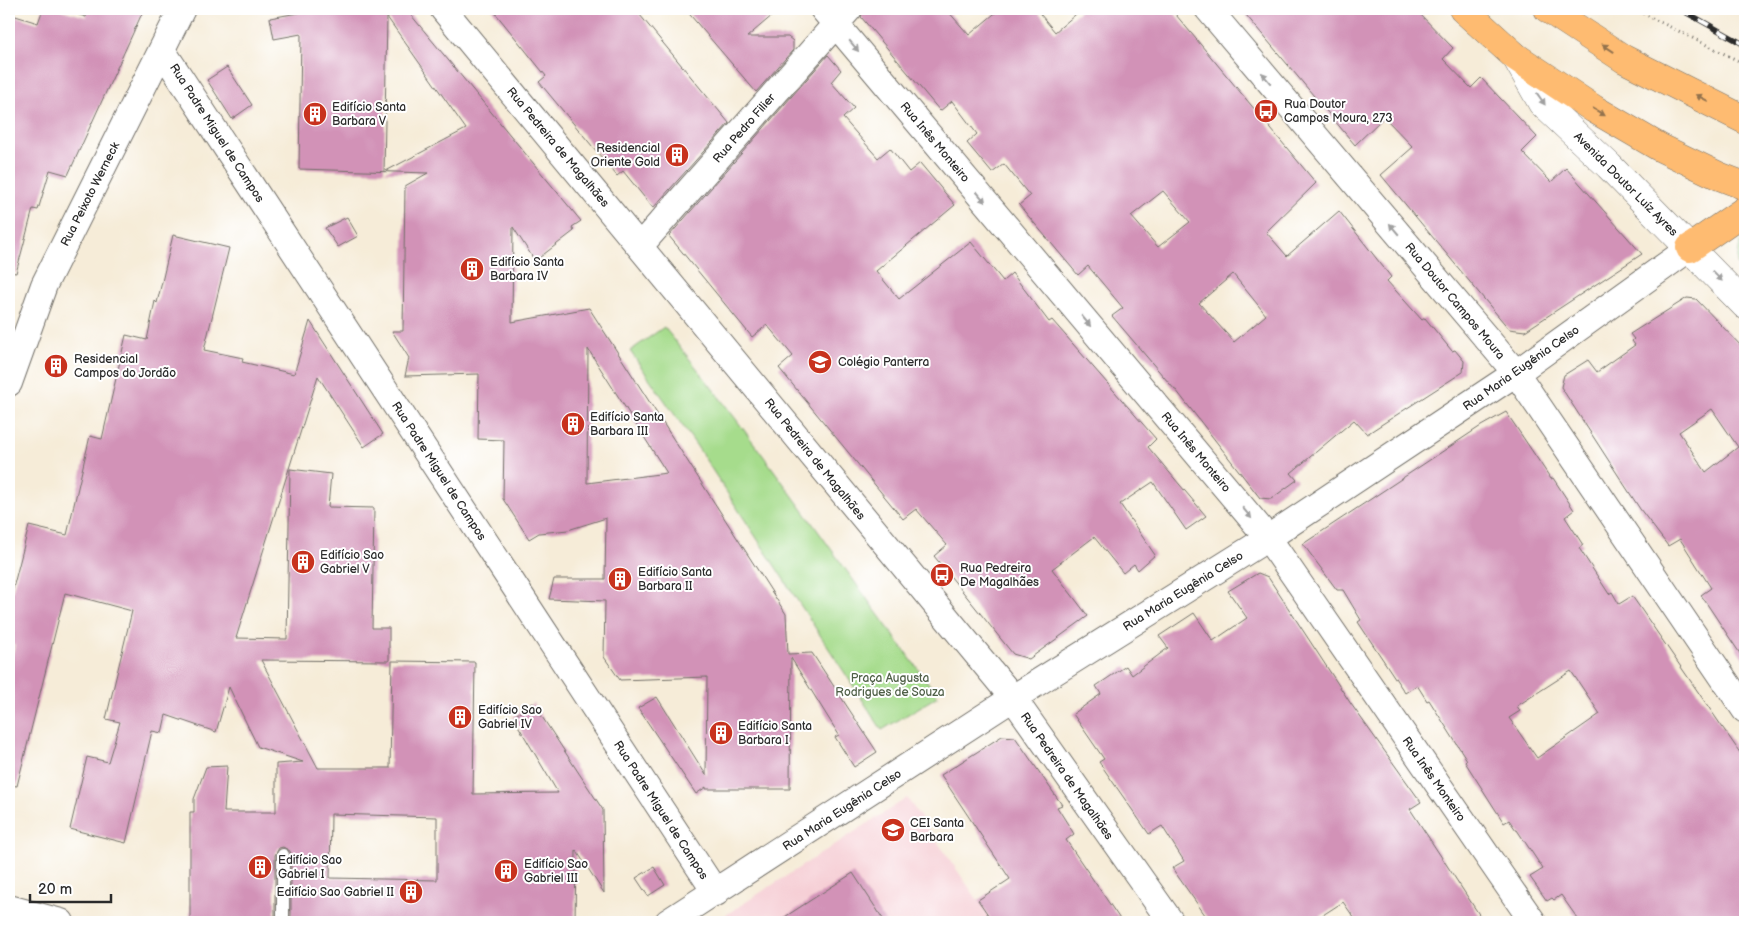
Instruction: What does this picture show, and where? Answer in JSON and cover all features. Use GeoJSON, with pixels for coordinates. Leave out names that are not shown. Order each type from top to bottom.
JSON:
{"type":"FeatureCollection","features":[{"type":"Feature","properties":{"kind":"highway","name":"Avenida Doutor Luíz Ayres"},"geometry":{"type":"LineString","coordinates":[[1463,9],[1516,58],[1594,109],[1659,147],[1719,176],[1745,186]]}},
{"type":"Feature","properties":{"kind":"highway"},"geometry":{"type":"LineString","coordinates":[[1548,9],[1624,59],[1745,120]]}},
{"type":"Feature","properties":{"kind":"highway"},"geometry":{"type":"LineString","coordinates":[[1690,248],[1745,210]]}},
{"type":"Feature","properties":{"kind":"street","name":"Rua Peixoto Werneck"},"geometry":{"type":"LineString","coordinates":[[9,383],[44,285],[182,9]]}},
{"type":"Feature","properties":{"kind":"street","name":"Rua Pedreira de Magalhães"},"geometry":{"type":"LineString","coordinates":[[444,9],[1013,698],[1170,922]]}},
{"type":"Feature","properties":{"kind":"street","name":"Rua Doutor Campos Moura"},"geometry":{"type":"LineString","coordinates":[[1208,9],[1516,373],[1745,710]]}},
{"type":"Feature","properties":{"kind":"street","name":"Rua Pedro Filier"},"geometry":{"type":"LineString","coordinates":[[640,246],[835,14]]}},
{"type":"Feature","properties":{"kind":"street","name":"Rua Inês Monteiro"},"geometry":{"type":"LineString","coordinates":[[835,14],[1268,538],[1533,922]]}},
{"type":"Feature","properties":{"kind":"street","name":"Rua Padre Miguel de Campos"},"geometry":{"type":"LineString","coordinates":[[162,50],[716,893]]}},
{"type":"Feature","properties":{"kind":"street","name":"Avenida Doutor Luíz Ayres"},"geometry":{"type":"LineString","coordinates":[[1516,58],[1542,103],[1609,166],[1745,305]]}},
{"type":"Feature","properties":{"kind":"street","name":"Rua Maria Eugênia Celso"},"geometry":{"type":"LineString","coordinates":[[668,922],[716,893],[1013,698],[1268,538],[1516,373],[1690,248]]}},
{"type":"Feature","properties":{"kind":"street"},"geometry":{"type":"LineString","coordinates":[[9,908],[62,922]]}},
{"type":"Feature","properties":{"kind":"lane"},"geometry":{"type":"LineString","coordinates":[[283,855],[283,922]]}},
{"type":"Feature","properties":{"kind":"path"},"geometry":{"type":"LineString","coordinates":[[1634,9],[1745,64]]}},
{"type":"Feature","properties":{"kind":"shaded area","name":"CEI Santa Barbara"},"geometry":{"type":"Polygon","coordinates":[[[907,798],[993,922],[715,922],[907,798]]]}},
{"type":"Feature","properties":{"kind":"green space"},"geometry":{"type":"Polygon","coordinates":[[[1745,238],[1745,279],[1737,264],[1740,242],[1745,238]]]}},
{"type":"Feature","properties":{"kind":"green space","name":"Praça Augusta Rodrigues de Souza"},"geometry":{"type":"Polygon","coordinates":[[[664,327],[735,418],[938,696],[882,730],[696,445],[630,351],[664,327]]]}},
{"type":"Feature","properties":{"kind":"building"},"geometry":{"type":"Polygon","coordinates":[[[43,9],[59,9],[86,17],[88,9],[144,9],[68,175],[50,170],[38,210],[33,209],[16,273],[9,272],[9,14],[38,23],[43,9]]]}},
{"type":"Feature","properties":{"kind":"building"},"geometry":{"type":"Polygon","coordinates":[[[320,9],[406,9],[581,221],[572,227],[574,231],[535,261],[513,227],[512,322],[589,308],[786,614],[788,654],[812,653],[877,752],[854,767],[835,737],[839,735],[791,658],[790,789],[706,789],[706,787],[696,794],[638,708],[657,697],[706,775],[707,677],[620,680],[604,657],[605,601],[549,599],[554,579],[605,579],[606,518],[568,530],[539,533],[529,539],[503,499],[504,440],[478,439],[479,374],[405,376],[409,358],[392,331],[403,331],[405,186],[428,173],[385,172],[466,129],[387,17],[384,172],[299,169],[301,34],[274,39],[270,18],[320,9]],[[588,349],[587,483],[667,473],[588,349]]]}},
{"type":"Feature","properties":{"kind":"building"},"geometry":{"type":"Polygon","coordinates":[[[492,9],[635,9],[729,123],[653,208],[623,171],[617,176],[539,82],[546,76],[492,9]]]}},
{"type":"Feature","properties":{"kind":"building"},"geometry":{"type":"Polygon","coordinates":[[[685,9],[780,9],[747,37],[788,37],[793,41],[793,50],[756,92],[685,9]]]}},
{"type":"Feature","properties":{"kind":"building"},"geometry":{"type":"Polygon","coordinates":[[[864,9],[946,9],[969,35],[1000,9],[1036,9],[1055,32],[1082,9],[1171,9],[1316,183],[1266,232],[1287,256],[1339,211],[1391,277],[1387,281],[1422,320],[1425,318],[1452,351],[1455,350],[1464,361],[1463,372],[1367,434],[1354,420],[1291,473],[1297,480],[1271,499],[1260,498],[1176,390],[1112,316],[1123,308],[1088,266],[1078,275],[1019,205],[1030,196],[1004,164],[992,173],[967,143],[977,134],[952,101],[940,111],[861,17],[864,9]],[[1163,191],[1131,216],[1158,247],[1190,222],[1163,191]],[[1233,274],[1199,303],[1234,342],[1266,315],[1233,274]]]}},
{"type":"Feature","properties":{"kind":"building"},"geometry":{"type":"Polygon","coordinates":[[[1241,9],[1415,9],[1453,48],[1443,59],[1471,88],[1481,78],[1537,137],[1522,152],[1551,182],[1566,168],[1642,254],[1525,331],[1509,329],[1381,175],[1413,147],[1384,117],[1355,145],[1241,9]]]}},
{"type":"Feature","properties":{"kind":"building"},"geometry":{"type":"Polygon","coordinates":[[[828,55],[841,70],[831,82],[854,108],[843,118],[878,158],[890,148],[909,172],[920,163],[955,205],[876,271],[899,299],[971,242],[1003,281],[1012,273],[1049,322],[1052,320],[1156,439],[1148,447],[1206,516],[1186,530],[1153,482],[1120,504],[1155,555],[1138,570],[1134,564],[1123,573],[1094,537],[1052,569],[1088,616],[1029,659],[1013,654],[934,556],[947,545],[916,509],[903,519],[779,368],[793,356],[767,325],[752,337],[669,236],[828,55]]]}},
{"type":"Feature","properties":{"kind":"building"},"geometry":{"type":"Polygon","coordinates":[[[227,67],[252,105],[232,119],[207,80],[227,67]]]}},
{"type":"Feature","properties":{"kind":"building"},"geometry":{"type":"Polygon","coordinates":[[[347,217],[358,236],[338,247],[325,228],[347,217]]]}},
{"type":"Feature","properties":{"kind":"building"},"geometry":{"type":"Polygon","coordinates":[[[173,235],[229,248],[204,350],[243,358],[242,362],[294,374],[310,321],[383,434],[364,447],[318,376],[236,638],[287,639],[290,469],[331,474],[328,507],[374,508],[372,628],[389,628],[389,661],[261,660],[318,768],[390,768],[392,661],[475,662],[473,794],[558,793],[513,717],[533,703],[603,810],[604,893],[576,850],[575,922],[291,922],[291,855],[290,851],[283,847],[279,848],[275,855],[275,922],[190,922],[190,812],[194,812],[194,799],[206,767],[227,766],[224,812],[276,812],[276,764],[303,762],[258,747],[229,687],[216,732],[166,715],[162,733],[152,731],[126,843],[70,829],[87,757],[108,762],[120,722],[106,719],[132,611],[65,593],[17,786],[9,785],[9,669],[15,645],[9,643],[9,604],[29,526],[67,535],[90,436],[102,439],[126,335],[147,340],[155,301],[157,303],[173,235]],[[331,814],[330,878],[437,880],[437,817],[331,814]]]}},
{"type":"Feature","properties":{"kind":"building"},"geometry":{"type":"Polygon","coordinates":[[[1687,298],[1696,299],[1745,350],[1745,661],[1701,595],[1711,588],[1680,539],[1668,546],[1640,509],[1561,387],[1564,375],[1588,360],[1597,372],[1635,345],[1632,341],[1634,339],[1630,334],[1687,298]],[[1712,409],[1679,432],[1706,472],[1738,447],[1712,409]]]}},
{"type":"Feature","properties":{"kind":"building"},"geometry":{"type":"Polygon","coordinates":[[[1506,412],[1574,510],[1565,517],[1583,545],[1579,548],[1609,594],[1612,592],[1619,604],[1632,596],[1745,760],[1745,922],[1580,922],[1561,895],[1554,900],[1552,898],[1547,901],[1530,877],[1543,869],[1509,820],[1504,823],[1465,762],[1467,760],[1429,700],[1427,701],[1417,685],[1405,693],[1358,622],[1361,620],[1343,590],[1337,590],[1303,544],[1481,426],[1506,412]],[[1571,671],[1517,706],[1520,711],[1509,718],[1537,758],[1600,714],[1571,671]]]}},
{"type":"Feature","properties":{"kind":"building"},"geometry":{"type":"Polygon","coordinates":[[[1258,573],[1268,577],[1351,704],[1421,802],[1410,809],[1484,922],[1357,922],[1343,902],[1312,922],[1210,922],[1172,868],[1184,861],[1162,826],[1149,834],[1099,762],[1104,759],[1073,714],[1101,694],[1096,686],[1126,666],[1132,675],[1168,648],[1159,636],[1194,613],[1213,641],[1247,618],[1228,591],[1258,573]]]}},
{"type":"Feature","properties":{"kind":"building"},"geometry":{"type":"Polygon","coordinates":[[[1002,736],[1015,737],[1062,805],[1057,807],[1074,834],[1066,840],[1122,922],[993,922],[978,900],[1010,879],[941,775],[1002,736]]]}},
{"type":"Feature","properties":{"kind":"building"},"geometry":{"type":"Polygon","coordinates":[[[654,867],[665,885],[648,896],[636,878],[654,867]]]}},
{"type":"Feature","properties":{"kind":"building"},"geometry":{"type":"Polygon","coordinates":[[[853,873],[885,922],[777,922],[811,900],[853,873]]]}},
{"type":"Feature","properties":{"kind":"railway"},"geometry":{"type":"LineString","coordinates":[[1680,9],[1745,45]]}},
{"type":"Feature","properties":{"kind":"place","name":"Rua Doutor Campos Moura, 273"},"geometry":{"type":"Point","coordinates":[1266,111]}},
{"type":"Feature","properties":{"kind":"place","name":"Edifício Santa Barbara V"},"geometry":{"type":"Point","coordinates":[315,114]}},
{"type":"Feature","properties":{"kind":"place","name":"Residencial Oriente Gold"},"geometry":{"type":"Point","coordinates":[677,155]}},
{"type":"Feature","properties":{"kind":"place","name":"Edifício Santa Barbara IV"},"geometry":{"type":"Point","coordinates":[472,269]}},
{"type":"Feature","properties":{"kind":"place","name":"Colégio Panterra"},"geometry":{"type":"Point","coordinates":[820,362]}},
{"type":"Feature","properties":{"kind":"place","name":"Residencial Campos do Jordão"},"geometry":{"type":"Point","coordinates":[56,366]}},
{"type":"Feature","properties":{"kind":"place","name":"Edifício Santa Barbara III"},"geometry":{"type":"Point","coordinates":[573,424]}},
{"type":"Feature","properties":{"kind":"place","name":"Edifício Sao Gabriel V"},"geometry":{"type":"Point","coordinates":[303,562]}},
{"type":"Feature","properties":{"kind":"place","name":"Rua Pedreira De Magalhães"},"geometry":{"type":"Point","coordinates":[942,575]}},
{"type":"Feature","properties":{"kind":"place","name":"Edifício Santa Barbara II"},"geometry":{"type":"Point","coordinates":[620,579]}},
{"type":"Feature","properties":{"kind":"place","name":"Edifício Sao Gabriel IV"},"geometry":{"type":"Point","coordinates":[460,717]}},
{"type":"Feature","properties":{"kind":"place","name":"Edifício Santa Barbara I"},"geometry":{"type":"Point","coordinates":[721,733]}},
{"type":"Feature","properties":{"kind":"place","name":"CEI Santa Barbara"},"geometry":{"type":"Point","coordinates":[893,830]}},
{"type":"Feature","properties":{"kind":"place","name":"Edifício Sao Gabriel I"},"geometry":{"type":"Point","coordinates":[260,867]}},
{"type":"Feature","properties":{"kind":"place","name":"Edifício Sao Gabriel III"},"geometry":{"type":"Point","coordinates":[506,871]}},
{"type":"Feature","properties":{"kind":"place","name":"Edifício Sao Gabriel II"},"geometry":{"type":"Point","coordinates":[411,892]}}]}
